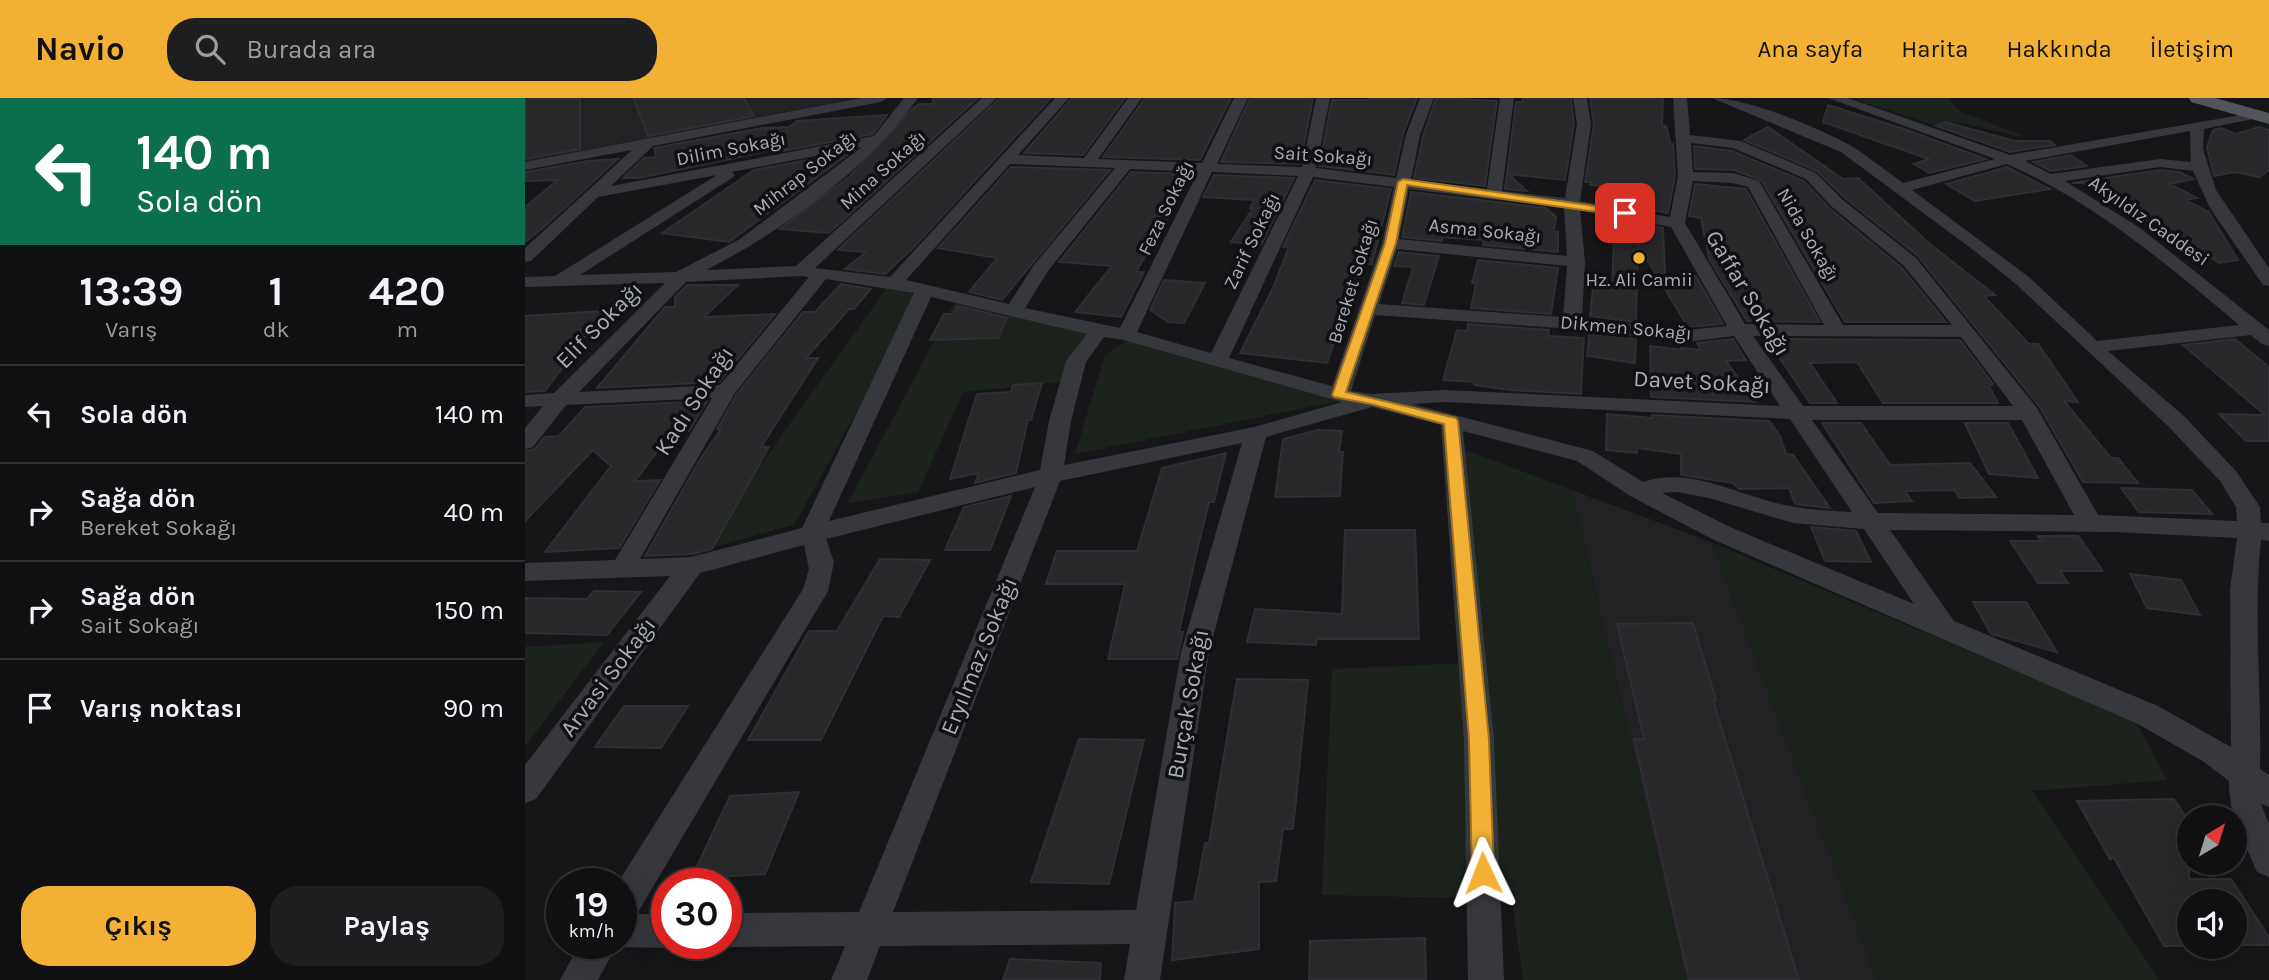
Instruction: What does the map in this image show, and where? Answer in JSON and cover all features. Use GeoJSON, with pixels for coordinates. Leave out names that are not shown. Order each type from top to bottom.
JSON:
{"type":"FeatureCollection","features":[{"type":"Feature","properties":{"kind":"main road"},"geometry":{"type":"LineString","coordinates":[[2197,98],[2261,112]]}},
{"type":"Feature","properties":{"kind":"main road"},"geometry":{"type":"LineString","coordinates":[[2231,98],[2261,112]]}},
{"type":"Feature","properties":{"kind":"street"},"geometry":{"type":"LineString","coordinates":[[525,166],[881,98]]}},
{"type":"Feature","properties":{"kind":"street","name":"Mihrap Sokağı"},"geometry":{"type":"LineString","coordinates":[[683,275],[746,243],[852,164],[878,139],[911,98]]}},
{"type":"Feature","properties":{"kind":"street","name":"Mina Sokağı"},"geometry":{"type":"LineString","coordinates":[[811,272],[991,98]]}},
{"type":"Feature","properties":{"kind":"street"},"geometry":{"type":"LineString","coordinates":[[894,283],[1062,98]]}},
{"type":"Feature","properties":{"kind":"street"},"geometry":{"type":"LineString","coordinates":[[1089,161],[1135,98]]}},
{"type":"Feature","properties":{"kind":"street","name":"Feza Sokağı"},"geometry":{"type":"LineString","coordinates":[[1126,335],[1209,169],[1241,98]]}},
{"type":"Feature","properties":{"kind":"street","name":"Zarif Sokağı"},"geometry":{"type":"LineString","coordinates":[[1218,359],[1308,172],[1323,98]]}},
{"type":"Feature","properties":{"kind":"street","name":"Bereket Sokağı"},"geometry":{"type":"LineString","coordinates":[[1339,395],[1391,243],[1413,135],[1427,98]]}},
{"type":"Feature","properties":{"kind":"street"},"geometry":{"type":"LineString","coordinates":[[1494,195],[1507,98]]}},
{"type":"Feature","properties":{"kind":"street"},"geometry":{"type":"LineString","coordinates":[[1572,323],[1576,261],[1572,204],[1584,124],[1580,98]]}},
{"type":"Feature","properties":{"kind":"street","name":"Gaffar Sokağı"},"geometry":{"type":"LineString","coordinates":[[1679,98],[1686,176],[1677,223],[1739,330],[1794,413],[1874,522],[1945,629]]}},
{"type":"Feature","properties":{"kind":"street"},"geometry":{"type":"LineString","coordinates":[[1719,98],[1830,141],[1859,158],[2023,281],[2203,447],[2248,507],[2259,531],[2243,589],[2247,707],[2243,774],[2248,813],[2269,860]]}},
{"type":"Feature","properties":{"kind":"street","name":"Akyıldız Caddesi"},"geometry":{"type":"LineString","coordinates":[[1835,98],[1912,123],[2007,160],[2087,200],[2193,278],[2262,334]]}},
{"type":"Feature","properties":{"kind":"street"},"geometry":{"type":"LineString","coordinates":[[1899,189],[2007,160],[2261,112]]}},
{"type":"Feature","properties":{"kind":"street"},"geometry":{"type":"LineString","coordinates":[[2197,126],[2197,167],[2207,190],[2267,274]]}},
{"type":"Feature","properties":{"kind":"street","name":"Dilim Sokağı"},"geometry":{"type":"LineString","coordinates":[[592,194],[878,139]]}},
{"type":"Feature","properties":{"kind":"street"},"geometry":{"type":"LineString","coordinates":[[1684,139],[1706,139],[1736,144],[1811,176],[1837,203],[1910,262],[1967,331],[2029,414],[2091,524]]}},
{"type":"Feature","properties":{"kind":"street"},"geometry":{"type":"LineString","coordinates":[[525,257],[649,142]]}},
{"type":"Feature","properties":{"kind":"street","name":"Sait Sokağı"},"geometry":{"type":"LineString","coordinates":[[1005,159],[1308,172],[1572,204],[1677,223]]}},
{"type":"Feature","properties":{"kind":"street"},"geometry":{"type":"LineString","coordinates":[[2045,178],[2160,163],[2197,167]]}},
{"type":"Feature","properties":{"kind":"street"},"geometry":{"type":"LineString","coordinates":[[1015,310],[1040,269],[1126,164]]}},
{"type":"Feature","properties":{"kind":"street"},"geometry":{"type":"LineString","coordinates":[[559,282],[737,168]]}},
{"type":"Feature","properties":{"kind":"street","name":"Nida Sokağı"},"geometry":{"type":"LineString","coordinates":[[1686,176],[1733,178],[1754,184],[1837,330]]}},
{"type":"Feature","properties":{"kind":"street","name":"Asma Sokağı"},"geometry":{"type":"LineString","coordinates":[[1391,243],[1576,261]]}},
{"type":"Feature","properties":{"kind":"street"},"geometry":{"type":"LineString","coordinates":[[525,282],[811,272],[894,283],[1126,335],[1339,395],[1372,400],[1584,456],[1640,491],[1721,533],[2148,715],[2184,734],[2269,793]]}},
{"type":"Feature","properties":{"kind":"street","name":"Kadı Sokağı"},"geometry":{"type":"LineString","coordinates":[[623,566],[726,391],[811,272]]}},
{"type":"Feature","properties":{"kind":"street","name":"Elif Sokağı"},"geometry":{"type":"LineString","coordinates":[[525,442],[562,397],[683,275]]}},
{"type":"Feature","properties":{"kind":"street"},"geometry":{"type":"LineString","coordinates":[[811,534],[925,290]]}},
{"type":"Feature","properties":{"kind":"street","name":"Dikmen Sokağı"},"geometry":{"type":"LineString","coordinates":[[1369,309],[1572,323],[1687,336],[1739,330],[1967,331]]}},
{"type":"Feature","properties":{"kind":"street","name":"Eryılmaz Sokağı"},"geometry":{"type":"LineString","coordinates":[[849,980],[1051,475],[1060,421],[1076,361],[1099,331]]}},
{"type":"Feature","properties":{"kind":"street"},"geometry":{"type":"LineString","coordinates":[[2092,347],[2262,334]]}},
{"type":"Feature","properties":{"kind":"street"},"geometry":{"type":"LineString","coordinates":[[525,401],[562,397],[726,391]]}},
{"type":"Feature","properties":{"kind":"street","name":"Davet Sokağı"},"geometry":{"type":"LineString","coordinates":[[1372,400],[1445,396],[1794,413],[2029,414]]}},
{"type":"Feature","properties":{"kind":"street"},"geometry":{"type":"LineString","coordinates":[[525,572],[623,566],[691,566],[1051,475],[1257,433],[1372,400]]}},
{"type":"Feature","properties":{"kind":"street"},"geometry":{"type":"LineString","coordinates":[[1451,421],[1479,740],[1486,980]]}},
{"type":"Feature","properties":{"kind":"street","name":"Burçak Sokağı"},"geometry":{"type":"LineString","coordinates":[[1142,980],[1195,652],[1257,433]]}},
{"type":"Feature","properties":{"kind":"street"},"geometry":{"type":"LineString","coordinates":[[1640,491],[1653,484],[1680,482],[1770,511],[1874,522],[2091,524],[2259,531]]}},
{"type":"Feature","properties":{"kind":"street"},"geometry":{"type":"LineString","coordinates":[[637,883],[815,591],[822,574],[822,557],[811,534]]}},
{"type":"Feature","properties":{"kind":"street","name":"Arvasi Sokağı"},"geometry":{"type":"LineString","coordinates":[[525,789],[691,566]]}},
{"type":"Feature","properties":{"kind":"street"},"geometry":{"type":"LineString","coordinates":[[742,930],[1151,928]]}},
{"type":"Feature","properties":{"kind":"street"},"geometry":{"type":"LineString","coordinates":[[577,980],[590,959]]}},
{"type":"Feature","properties":{"kind":"shaded area"},"geometry":{"type":"Polygon","coordinates":[[[525,98],[857,98],[525,162],[525,98]]]}},
{"type":"Feature","properties":{"kind":"shaded area"},"geometry":{"type":"Polygon","coordinates":[[[1850,98],[1949,98],[1959,111],[2028,138],[1955,122],[1940,127],[1850,98]]]}},
{"type":"Feature","properties":{"kind":"shaded area"},"geometry":{"type":"Polygon","coordinates":[[[889,285],[921,296],[794,525],[699,551],[889,285]]]}},
{"type":"Feature","properties":{"kind":"shaded area"},"geometry":{"type":"Polygon","coordinates":[[[956,300],[1098,332],[1071,381],[963,392],[918,492],[848,503],[956,300]]]}},
{"type":"Feature","properties":{"kind":"shaded area"},"geometry":{"type":"Polygon","coordinates":[[[1129,339],[1340,401],[1075,454],[1105,355],[1129,339]]]}},
{"type":"Feature","properties":{"kind":"shaded area"},"geometry":{"type":"Polygon","coordinates":[[[1462,449],[1572,490],[1686,980],[1523,980],[1512,899],[1322,895],[1332,669],[1487,662],[1462,449]]]}},
{"type":"Feature","properties":{"kind":"shaded area"},"geometry":{"type":"Polygon","coordinates":[[[1572,490],[1711,542],[1877,980],[1686,980],[1572,490]]]}},
{"type":"Feature","properties":{"kind":"shaded area"},"geometry":{"type":"Polygon","coordinates":[[[1711,542],[2136,722],[2167,780],[2032,791],[2159,980],[1877,980],[1711,542]]]}},
{"type":"Feature","properties":{"kind":"shaded area"},"geometry":{"type":"Polygon","coordinates":[[[604,642],[525,746],[525,647],[604,642]]]}},
{"type":"Feature","properties":{"kind":"building"},"geometry":{"type":"Polygon","coordinates":[[[525,98],[580,98],[580,149],[525,159],[525,98]]]}},
{"type":"Feature","properties":{"kind":"building"},"geometry":{"type":"Polygon","coordinates":[[[633,98],[744,98],[754,116],[648,136],[633,98]]]}},
{"type":"Feature","properties":{"kind":"building"},"geometry":{"type":"Polygon","coordinates":[[[933,98],[978,98],[829,233],[780,229],[850,176],[912,109],[919,104],[933,104],[933,98]]]}},
{"type":"Feature","properties":{"kind":"building"},"geometry":{"type":"Polygon","coordinates":[[[1000,98],[1051,98],[914,247],[885,274],[845,269],[866,252],[838,250],[1000,98]]]}},
{"type":"Feature","properties":{"kind":"building"},"geometry":{"type":"Polygon","coordinates":[[[1072,98],[1125,98],[1083,155],[1024,153],[1072,98]]]}},
{"type":"Feature","properties":{"kind":"building"},"geometry":{"type":"Polygon","coordinates":[[[1145,98],[1231,98],[1200,160],[1103,157],[1145,98]]]}},
{"type":"Feature","properties":{"kind":"building"},"geometry":{"type":"Polygon","coordinates":[[[1250,98],[1313,98],[1300,164],[1221,162],[1250,98]]]}},
{"type":"Feature","properties":{"kind":"building"},"geometry":{"type":"Polygon","coordinates":[[[1417,98],[1403,134],[1394,175],[1319,166],[1332,100],[1417,98]]]}},
{"type":"Feature","properties":{"kind":"building"},"geometry":{"type":"Polygon","coordinates":[[[1436,98],[1497,101],[1485,186],[1414,178],[1423,136],[1436,98]]]}},
{"type":"Feature","properties":{"kind":"building"},"geometry":{"type":"Polygon","coordinates":[[[1523,98],[1571,98],[1574,124],[1565,180],[1508,174],[1527,191],[1505,189],[1516,102],[1522,102],[1523,98]]]}},
{"type":"Feature","properties":{"kind":"building"},"geometry":{"type":"Polygon","coordinates":[[[1590,98],[1663,98],[1662,125],[1666,126],[1671,145],[1673,144],[1675,176],[1668,213],[1626,206],[1628,189],[1590,185],[1591,182],[1585,182],[1594,124],[1590,98]]]}},
{"type":"Feature","properties":{"kind":"building"},"geometry":{"type":"Polygon","coordinates":[[[1828,105],[1986,159],[1929,173],[1914,164],[1929,159],[1823,122],[1828,105]]]}},
{"type":"Feature","properties":{"kind":"building"},"geometry":{"type":"Polygon","coordinates":[[[887,115],[873,134],[783,151],[788,147],[639,178],[623,178],[644,158],[656,157],[654,148],[762,128],[789,127],[797,121],[887,115]]]}},
{"type":"Feature","properties":{"kind":"building"},"geometry":{"type":"Polygon","coordinates":[[[1945,122],[2015,141],[2050,141],[2055,145],[2010,152],[1936,126],[1945,122]]]}},
{"type":"Feature","properties":{"kind":"building"},"geometry":{"type":"Polygon","coordinates":[[[1768,127],[1843,179],[1858,178],[1931,245],[1995,295],[1984,296],[2029,344],[2038,344],[2078,402],[2064,401],[2111,458],[2118,458],[2138,483],[2083,482],[2039,406],[1918,256],[1845,198],[1817,171],[1744,140],[1768,127]]]}},
{"type":"Feature","properties":{"kind":"building"},"geometry":{"type":"Polygon","coordinates":[[[2259,127],[2269,130],[2269,170],[2259,177],[2235,172],[2214,176],[2207,147],[2213,130],[2221,128],[2236,134],[2259,127]]]}},
{"type":"Feature","properties":{"kind":"building"},"geometry":{"type":"Polygon","coordinates":[[[1694,146],[1732,151],[1804,181],[1829,208],[1902,268],[1946,322],[1845,322],[1761,180],[1734,170],[1695,169],[1694,146]]]}},
{"type":"Feature","properties":{"kind":"building"},"geometry":{"type":"Polygon","coordinates":[[[851,152],[729,242],[662,233],[754,170],[851,152]]]}},
{"type":"Feature","properties":{"kind":"building"},"geometry":{"type":"Polygon","coordinates":[[[2071,155],[2087,166],[2051,171],[2033,162],[2071,155]]]}},
{"type":"Feature","properties":{"kind":"building"},"geometry":{"type":"Polygon","coordinates":[[[618,159],[525,242],[525,207],[558,180],[525,181],[525,172],[588,161],[618,159]]]}},
{"type":"Feature","properties":{"kind":"building"},"geometry":{"type":"Polygon","coordinates":[[[1011,167],[1110,170],[1002,300],[969,292],[997,258],[938,248],[1011,167]]]}},
{"type":"Feature","properties":{"kind":"building"},"geometry":{"type":"Polygon","coordinates":[[[2007,167],[2050,189],[1975,201],[1946,184],[2007,167]]]}},
{"type":"Feature","properties":{"kind":"building"},"geometry":{"type":"Polygon","coordinates":[[[2160,170],[2179,172],[2194,179],[2170,184],[2197,198],[2185,200],[2209,212],[2238,260],[2219,263],[2205,254],[2195,255],[2083,183],[2072,183],[2160,170]]]}},
{"type":"Feature","properties":{"kind":"building"},"geometry":{"type":"Polygon","coordinates":[[[1131,172],[1194,174],[1136,272],[1144,272],[1121,317],[1075,312],[1112,266],[1059,262],[1131,172]]]}},
{"type":"Feature","properties":{"kind":"building"},"geometry":{"type":"Polygon","coordinates":[[[1214,175],[1294,178],[1261,245],[1231,242],[1253,208],[1250,208],[1254,200],[1203,197],[1214,175]]]}},
{"type":"Feature","properties":{"kind":"building"},"geometry":{"type":"Polygon","coordinates":[[[1315,180],[1391,189],[1372,264],[1366,264],[1345,311],[1351,312],[1338,332],[1327,363],[1240,353],[1272,290],[1289,247],[1283,247],[1315,180]]]}},
{"type":"Feature","properties":{"kind":"building"},"geometry":{"type":"Polygon","coordinates":[[[1695,184],[1746,189],[1820,322],[1747,321],[1709,259],[1701,218],[1689,216],[1695,184]]]}},
{"type":"Feature","properties":{"kind":"building"},"geometry":{"type":"Polygon","coordinates":[[[1411,192],[1546,208],[1556,217],[1554,232],[1558,232],[1558,252],[1483,245],[1484,240],[1442,237],[1442,241],[1402,237],[1411,192]]]}},
{"type":"Feature","properties":{"kind":"building"},"geometry":{"type":"Polygon","coordinates":[[[1624,221],[1663,228],[1665,276],[1696,276],[1723,324],[1688,327],[1638,245],[1636,322],[1590,316],[1593,288],[1612,290],[1614,237],[1634,238],[1624,221]]]}},
{"type":"Feature","properties":{"kind":"building"},"geometry":{"type":"Polygon","coordinates":[[[1399,252],[1439,256],[1424,305],[1402,303],[1413,267],[1394,266],[1399,252]]]}},
{"type":"Feature","properties":{"kind":"building"},"geometry":{"type":"Polygon","coordinates":[[[1478,260],[1558,268],[1551,314],[1471,308],[1476,283],[1472,283],[1478,260]]]}},
{"type":"Feature","properties":{"kind":"building"},"geometry":{"type":"Polygon","coordinates":[[[1164,280],[1205,283],[1184,323],[1168,322],[1150,310],[1164,280]]]}},
{"type":"Feature","properties":{"kind":"building"},"geometry":{"type":"Polygon","coordinates":[[[841,284],[871,289],[854,309],[849,309],[806,358],[818,358],[761,447],[769,447],[712,549],[693,554],[645,556],[699,461],[721,429],[717,429],[737,394],[803,312],[815,312],[841,284]]]}},
{"type":"Feature","properties":{"kind":"building"},"geometry":{"type":"Polygon","coordinates":[[[687,285],[738,285],[704,317],[775,314],[719,382],[597,388],[665,307],[675,307],[675,297],[687,285]]]}},
{"type":"Feature","properties":{"kind":"building"},"geometry":{"type":"Polygon","coordinates":[[[958,306],[1007,318],[998,338],[930,340],[944,314],[952,314],[958,306]]]}},
{"type":"Feature","properties":{"kind":"building"},"geometry":{"type":"Polygon","coordinates":[[[604,311],[545,391],[525,392],[525,316],[604,311]]]}},
{"type":"Feature","properties":{"kind":"building"},"geometry":{"type":"Polygon","coordinates":[[[1468,324],[1549,330],[1548,336],[1584,338],[1581,394],[1510,390],[1474,385],[1474,382],[1443,380],[1457,330],[1467,331],[1468,324]]]}},
{"type":"Feature","properties":{"kind":"building"},"geometry":{"type":"Polygon","coordinates":[[[1589,334],[1636,339],[1635,363],[1587,356],[1589,334]]]}},
{"type":"Feature","properties":{"kind":"building"},"geometry":{"type":"Polygon","coordinates":[[[1733,339],[1746,360],[1726,361],[1756,402],[1651,397],[1650,346],[1701,350],[1697,343],[1733,339]]]}},
{"type":"Feature","properties":{"kind":"building"},"geometry":{"type":"Polygon","coordinates":[[[1767,339],[1960,340],[1993,384],[1989,386],[1998,403],[1883,403],[1857,362],[1810,363],[1837,403],[1810,403],[1767,339]]]}},
{"type":"Feature","properties":{"kind":"building"},"geometry":{"type":"Polygon","coordinates":[[[2235,339],[2269,367],[2269,441],[2246,441],[2219,414],[2265,415],[2183,345],[2235,339]]]}},
{"type":"Feature","properties":{"kind":"building"},"geometry":{"type":"Polygon","coordinates":[[[1042,383],[1031,420],[1028,420],[1016,473],[975,483],[979,473],[950,479],[977,394],[1011,392],[1013,385],[1042,383]]]}},
{"type":"Feature","properties":{"kind":"building"},"geometry":{"type":"Polygon","coordinates":[[[707,401],[689,431],[672,432],[635,481],[660,480],[619,548],[545,552],[611,466],[593,450],[525,521],[525,451],[535,449],[544,437],[559,436],[585,407],[707,401]]]}},
{"type":"Feature","properties":{"kind":"building"},"geometry":{"type":"Polygon","coordinates":[[[1607,414],[1769,421],[1780,436],[1786,454],[1793,455],[1830,508],[1795,504],[1789,488],[1739,489],[1733,483],[1681,475],[1681,454],[1637,448],[1637,453],[1606,450],[1607,414]]]}},
{"type":"Feature","properties":{"kind":"building"},"geometry":{"type":"Polygon","coordinates":[[[1822,423],[1861,423],[1890,465],[1970,463],[1996,497],[1960,498],[1954,490],[1905,491],[1912,501],[1874,503],[1822,423]]]}},
{"type":"Feature","properties":{"kind":"building"},"geometry":{"type":"Polygon","coordinates":[[[1965,423],[2008,423],[2038,478],[1989,474],[1965,423]]]}},
{"type":"Feature","properties":{"kind":"building"},"geometry":{"type":"Polygon","coordinates":[[[1318,430],[1342,431],[1339,452],[1343,452],[1340,496],[1275,497],[1283,439],[1318,430]]]}},
{"type":"Feature","properties":{"kind":"building"},"geometry":{"type":"Polygon","coordinates":[[[1226,453],[1214,502],[1209,502],[1196,555],[1179,632],[1183,632],[1177,659],[1108,659],[1125,584],[1046,584],[1057,551],[1137,551],[1162,468],[1226,453]]]}},
{"type":"Feature","properties":{"kind":"building"},"geometry":{"type":"Polygon","coordinates":[[[2121,488],[2192,490],[2212,514],[2139,512],[2121,488]]]}},
{"type":"Feature","properties":{"kind":"building"},"geometry":{"type":"Polygon","coordinates":[[[1011,496],[990,550],[945,550],[964,507],[1011,496]]]}},
{"type":"Feature","properties":{"kind":"building"},"geometry":{"type":"Polygon","coordinates":[[[1811,527],[1856,531],[1871,562],[1825,561],[1811,527]]]}},
{"type":"Feature","properties":{"kind":"building"},"geometry":{"type":"Polygon","coordinates":[[[1345,530],[1415,530],[1419,639],[1317,639],[1316,645],[1247,642],[1255,609],[1342,614],[1345,530]]]}},
{"type":"Feature","properties":{"kind":"building"},"geometry":{"type":"Polygon","coordinates":[[[2038,536],[2078,536],[2103,571],[2060,571],[2068,583],[2038,583],[2010,541],[2041,541],[2038,536]]]}},
{"type":"Feature","properties":{"kind":"building"},"geometry":{"type":"Polygon","coordinates":[[[880,559],[930,560],[899,617],[883,616],[821,740],[748,740],[809,631],[837,631],[880,559]]]}},
{"type":"Feature","properties":{"kind":"building"},"geometry":{"type":"Polygon","coordinates":[[[2130,574],[2181,580],[2200,615],[2147,608],[2130,574]]]}},
{"type":"Feature","properties":{"kind":"building"},"geometry":{"type":"Polygon","coordinates":[[[594,591],[641,592],[607,635],[525,633],[525,598],[587,599],[594,591]]]}},
{"type":"Feature","properties":{"kind":"building"},"geometry":{"type":"Polygon","coordinates":[[[1973,602],[2026,602],[2057,652],[1991,634],[1973,602]]]}},
{"type":"Feature","properties":{"kind":"building"},"geometry":{"type":"Polygon","coordinates":[[[1693,623],[1716,700],[1713,700],[1799,980],[1689,980],[1634,739],[1644,739],[1617,624],[1693,623]]]}},
{"type":"Feature","properties":{"kind":"building"},"geometry":{"type":"Polygon","coordinates":[[[1237,679],[1308,680],[1293,829],[1283,829],[1276,881],[1259,882],[1259,949],[1172,960],[1175,903],[1194,901],[1205,843],[1209,843],[1237,679]]]}},
{"type":"Feature","properties":{"kind":"building"},"geometry":{"type":"Polygon","coordinates":[[[624,706],[688,706],[661,748],[595,747],[624,706]]]}},
{"type":"Feature","properties":{"kind":"building"},"geometry":{"type":"Polygon","coordinates":[[[1079,739],[1144,740],[1109,884],[1031,882],[1079,739]]]}},
{"type":"Feature","properties":{"kind":"building"},"geometry":{"type":"Polygon","coordinates":[[[799,792],[765,874],[742,876],[742,868],[696,868],[730,796],[799,792]]]}},
{"type":"Feature","properties":{"kind":"building"},"geometry":{"type":"Polygon","coordinates":[[[2174,799],[2178,805],[2177,875],[2189,875],[2189,879],[2231,879],[2238,889],[2177,889],[2177,946],[2164,946],[2114,858],[2110,859],[2077,801],[2174,799]]]}},
{"type":"Feature","properties":{"kind":"building"},"geometry":{"type":"Polygon","coordinates":[[[2247,903],[2269,937],[2269,945],[2247,945],[2247,903]]]}},
{"type":"Feature","properties":{"kind":"building"},"geometry":{"type":"Polygon","coordinates":[[[1425,938],[1426,980],[1309,980],[1310,941],[1425,938]]]}},
{"type":"Feature","properties":{"kind":"building"},"geometry":{"type":"Polygon","coordinates":[[[1010,959],[1101,963],[1100,980],[1003,980],[1010,959]]]}},
{"type":"Feature","properties":{"kind":"place","name":"Hz. Ali Camii"},"geometry":{"type":"Point","coordinates":[1639,258]}},
{"type":"Feature","properties":{"kind":"route"},"geometry":{"type":"LineString","coordinates":[[1483,873],[1479,740],[1451,421],[1372,400],[1339,395],[1391,243],[1394,216],[1403,182],[1625,213]]}}]}
